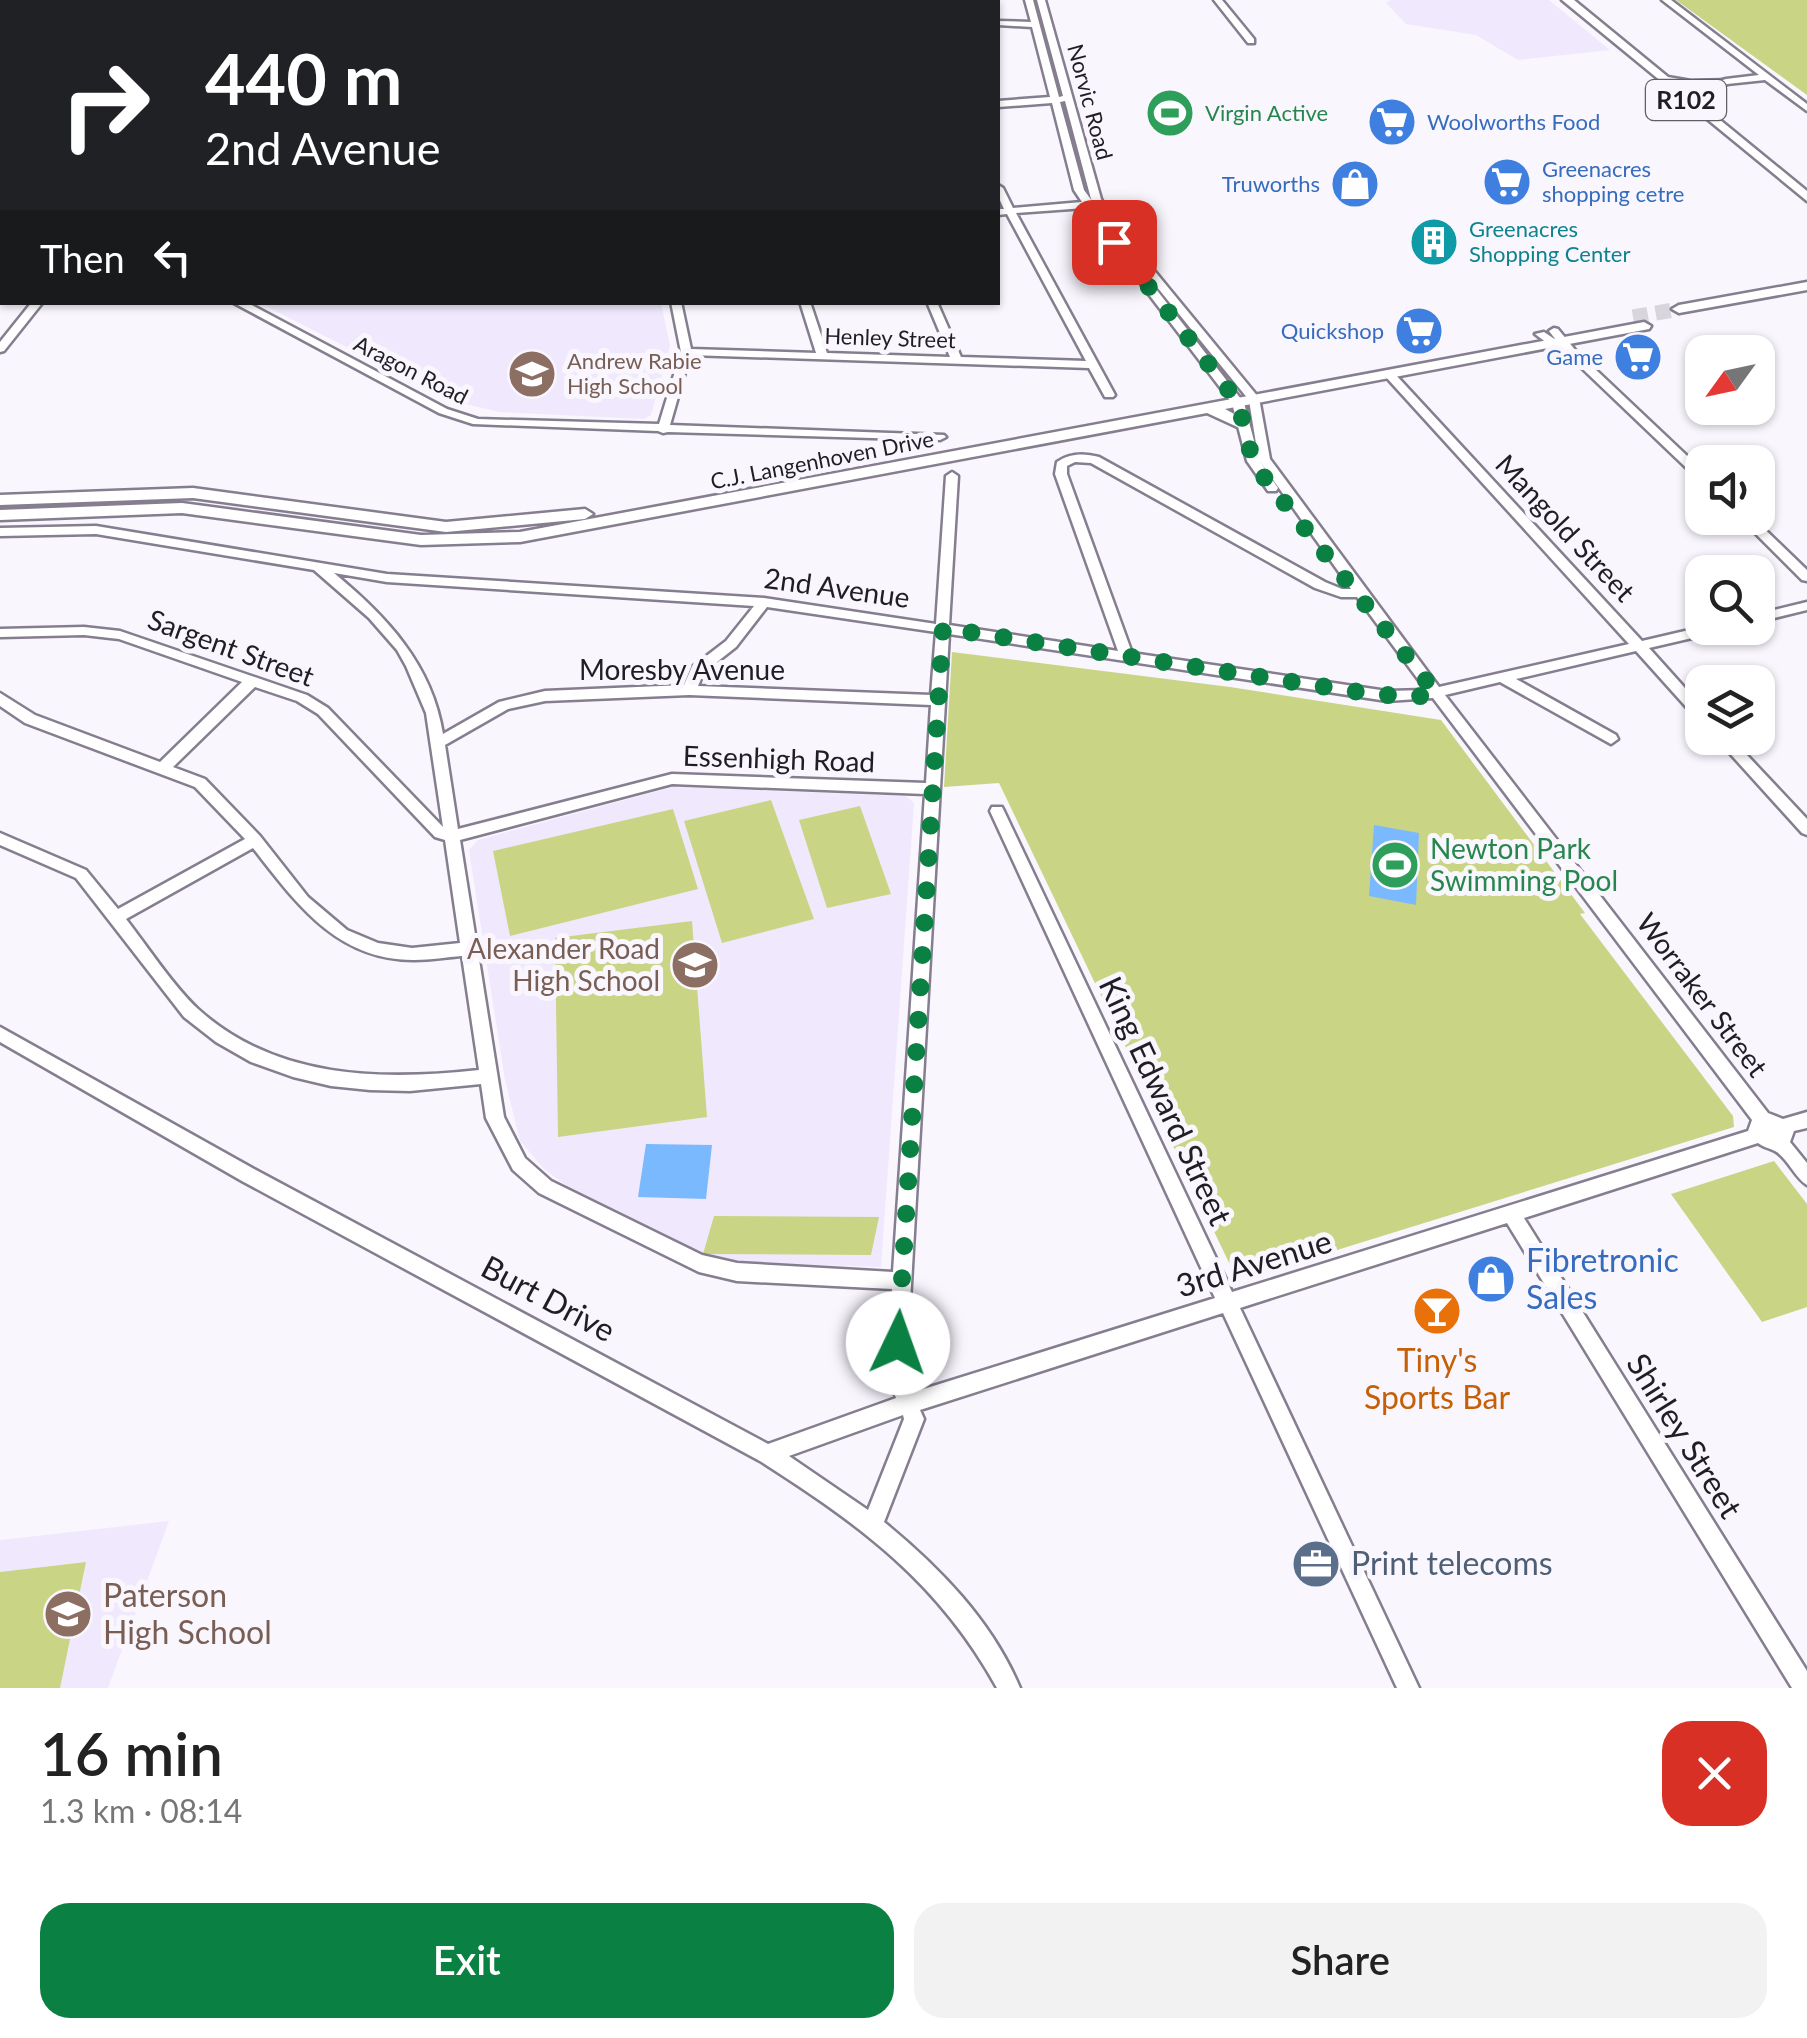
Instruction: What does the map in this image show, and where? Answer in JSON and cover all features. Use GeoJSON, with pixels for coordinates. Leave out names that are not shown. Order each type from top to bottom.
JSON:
{"type":"FeatureCollection","features":[{"type":"Feature","properties":{"kind":"main road","name":"R102"},"geometry":{"type":"LineString","coordinates":[[1568,0],[1807,186]]}},
{"type":"Feature","properties":{"kind":"main road","name":"R102"},"geometry":{"type":"LineString","coordinates":[[1578,0],[1807,197]]}},
{"type":"Feature","properties":{"kind":"main road"},"geometry":{"type":"LineString","coordinates":[[1686,91],[1691,84],[1726,82]]}},
{"type":"Feature","properties":{"kind":"main road"},"geometry":{"type":"LineString","coordinates":[[1807,286],[1684,313],[1807,296]]}},
{"type":"Feature","properties":{"kind":"main road","name":"C.J. Langenhoven Drive"},"geometry":{"type":"LineString","coordinates":[[0,515],[182,508],[420,540],[520,537],[1210,408],[1242,396],[1390,375],[1639,321]]}},
{"type":"Feature","properties":{"kind":"main road","name":"C.J. Langenhoven Drive"},"geometry":{"type":"LineString","coordinates":[[0,500],[193,494],[423,526],[501,524],[582,514],[1556,340]]}},
{"type":"Feature","properties":{"kind":"main road"},"geometry":{"type":"LineString","coordinates":[[1210,408],[1244,425]]}},
{"type":"Feature","properties":{"kind":"street","name":"Norvic Road"},"geometry":{"type":"LineString","coordinates":[[1029,0],[1062,98]]}},
{"type":"Feature","properties":{"kind":"street","name":"Norvic Road"},"geometry":{"type":"LineString","coordinates":[[1041,0],[1090,202],[1242,396]]}},
{"type":"Feature","properties":{"kind":"street"},"geometry":{"type":"LineString","coordinates":[[1211,0],[1234,37]]}},
{"type":"Feature","properties":{"kind":"street"},"geometry":{"type":"LineString","coordinates":[[1218,0],[1222,10],[1251,41]]}},
{"type":"Feature","properties":{"kind":"street"},"geometry":{"type":"LineString","coordinates":[[1666,0],[1807,108]]}},
{"type":"Feature","properties":{"kind":"street"},"geometry":{"type":"LineString","coordinates":[[1000,24],[1036,25]]}},
{"type":"Feature","properties":{"kind":"street"},"geometry":{"type":"LineString","coordinates":[[1686,91],[1768,78]]}},
{"type":"Feature","properties":{"kind":"street"},"geometry":{"type":"LineString","coordinates":[[1000,104],[1062,98]]}},
{"type":"Feature","properties":{"kind":"street"},"geometry":{"type":"LineString","coordinates":[[1090,202],[1004,212],[1108,394]]}},
{"type":"Feature","properties":{"kind":"street"},"geometry":{"type":"LineString","coordinates":[[0,350],[36,305]]}},
{"type":"Feature","properties":{"kind":"street","name":"Aragon Road"},"geometry":{"type":"LineString","coordinates":[[243,305],[457,418],[502,424],[940,436]]}},
{"type":"Feature","properties":{"kind":"street"},"geometry":{"type":"LineString","coordinates":[[663,430],[686,352],[677,305]]}},
{"type":"Feature","properties":{"kind":"street"},"geometry":{"type":"LineString","coordinates":[[805,305],[822,356]]}},
{"type":"Feature","properties":{"kind":"street"},"geometry":{"type":"LineString","coordinates":[[933,305],[958,360]]}},
{"type":"Feature","properties":{"kind":"street"},"geometry":{"type":"LineString","coordinates":[[1556,340],[1685,460]]}},
{"type":"Feature","properties":{"kind":"street","name":"Henley Street"},"geometry":{"type":"LineString","coordinates":[[686,352],[1093,364]]}},
{"type":"Feature","properties":{"kind":"street","name":"Mangold Street"},"geometry":{"type":"LineString","coordinates":[[1390,375],[1685,695]]}},
{"type":"Feature","properties":{"kind":"street","name":"Worraker Street"},"geometry":{"type":"LineString","coordinates":[[1242,396],[1244,425],[1253,462],[1260,472],[1436,693],[1761,1128]]}},
{"type":"Feature","properties":{"kind":"street","name":"Worraker Street"},"geometry":{"type":"LineString","coordinates":[[1242,396],[1264,459],[1359,594]]}},
{"type":"Feature","properties":{"kind":"street"},"geometry":{"type":"LineString","coordinates":[[1127,657],[1061,474],[1063,463],[1077,458],[1095,460],[1320,586],[1359,594]]}},
{"type":"Feature","properties":{"kind":"street"},"geometry":{"type":"LineString","coordinates":[[873,1523],[912,1428],[910,1403],[896,1370],[952,476]]}},
{"type":"Feature","properties":{"kind":"street","name":"2nd Avenue"},"geometry":{"type":"LineString","coordinates":[[0,532],[96,530],[386,578],[764,602],[1386,696],[1436,693],[1685,636]]}},
{"type":"Feature","properties":{"kind":"street"},"geometry":{"type":"LineString","coordinates":[[1764,535],[1807,577]]}},
{"type":"Feature","properties":{"kind":"street"},"geometry":{"type":"LineString","coordinates":[[319,567],[396,635],[427,695],[438,744],[495,1118],[519,1164],[546,1187],[699,1263],[720,1269],[902,1281]]}},
{"type":"Feature","properties":{"kind":"street"},"geometry":{"type":"LineString","coordinates":[[688,690],[697,670],[731,644],[764,602]]}},
{"type":"Feature","properties":{"kind":"street"},"geometry":{"type":"LineString","coordinates":[[1775,614],[1807,606]]}},
{"type":"Feature","properties":{"kind":"street","name":"Sargent Street"},"geometry":{"type":"LineString","coordinates":[[1,636],[111,633],[316,705],[427,820],[440,832],[452,836]]}},
{"type":"Feature","properties":{"kind":"street"},"geometry":{"type":"LineString","coordinates":[[1505,679],[1611,739]]}},
{"type":"Feature","properties":{"kind":"street"},"geometry":{"type":"LineString","coordinates":[[163,768],[252,681]]}},
{"type":"Feature","properties":{"kind":"street","name":"Moresby Avenue"},"geometry":{"type":"LineString","coordinates":[[438,744],[518,700],[688,690],[937,700]]}},
{"type":"Feature","properties":{"kind":"street"},"geometry":{"type":"LineString","coordinates":[[0,698],[30,719],[200,782],[303,901],[341,934],[376,948],[412,954],[470,949]]}},
{"type":"Feature","properties":{"kind":"street"},"geometry":{"type":"LineString","coordinates":[[1740,755],[1807,829]]}},
{"type":"Feature","properties":{"kind":"street","name":"Essenhigh Road"},"geometry":{"type":"LineString","coordinates":[[452,836],[672,779],[932,789]]}},
{"type":"Feature","properties":{"kind":"street","name":"King Edward Street"},"geometry":{"type":"LineString","coordinates":[[997,812],[1408,1688]]}},
{"type":"Feature","properties":{"kind":"street"},"geometry":{"type":"LineString","coordinates":[[0,839],[82,874],[190,1012],[207,1028],[252,1056],[294,1071],[364,1084],[410,1085],[490,1076]]}},
{"type":"Feature","properties":{"kind":"street"},"geometry":{"type":"LineString","coordinates":[[116,917],[254,840]]}},
{"type":"Feature","properties":{"kind":"street","name":"Burt Drive"},"geometry":{"type":"LineString","coordinates":[[0,1034],[248,1174],[767,1454],[873,1523],[907,1550],[965,1614],[1009,1688]]}},
{"type":"Feature","properties":{"kind":"street"},"geometry":{"type":"LineString","coordinates":[[1761,1128],[1770,1143],[1807,1120]]}},
{"type":"Feature","properties":{"kind":"street","name":"3rd Avenue"},"geometry":{"type":"LineString","coordinates":[[767,1454],[910,1403],[1512,1215],[1761,1128]]}},
{"type":"Feature","properties":{"kind":"street"},"geometry":{"type":"LineString","coordinates":[[1782,1135],[1807,1178]]}},
{"type":"Feature","properties":{"kind":"street","name":"Shirley Street"},"geometry":{"type":"LineString","coordinates":[[1512,1215],[1805,1688]]}},
{"type":"Feature","properties":{"kind":"shaded area"},"geometry":{"type":"Polygon","coordinates":[[[1549,0],[1610,50],[1518,60],[1476,35],[1406,24],[1386,3],[1549,0]]]}},
{"type":"Feature","properties":{"kind":"shaded area","name":"Andrew Rabie High School"},"geometry":{"type":"Polygon","coordinates":[[[264,305],[661,305],[670,346],[651,415],[644,419],[499,412],[431,390],[264,305]]]}},
{"type":"Feature","properties":{"kind":"shaded area","name":"Alexander Road High School"},"geometry":{"type":"Polygon","coordinates":[[[673,787],[906,796],[914,803],[881,1267],[717,1262],[585,1199],[544,1169],[520,1141],[505,1080],[469,850],[478,840],[673,787]]]}},
{"type":"Feature","properties":{"kind":"shaded area","name":"Paterson High School"},"geometry":{"type":"Polygon","coordinates":[[[169,1521],[108,1688],[0,1688],[0,1540],[169,1521]]]}},
{"type":"Feature","properties":{"kind":"green space"},"geometry":{"type":"Polygon","coordinates":[[[1676,0],[1807,0],[1807,95],[1676,0]]]}},
{"type":"Feature","properties":{"kind":"green space"},"geometry":{"type":"Polygon","coordinates":[[[952,652],[1230,687],[1441,720],[1585,913],[1580,914],[1733,1116],[1734,1127],[1253,1276],[1233,1271],[999,783],[944,787],[952,652]]]}},
{"type":"Feature","properties":{"kind":"green space"},"geometry":{"type":"Polygon","coordinates":[[[771,800],[814,919],[722,943],[684,821],[771,800]]]}},
{"type":"Feature","properties":{"kind":"green space"},"geometry":{"type":"Polygon","coordinates":[[[860,806],[891,894],[827,908],[799,820],[860,806]]]}},
{"type":"Feature","properties":{"kind":"green space"},"geometry":{"type":"Polygon","coordinates":[[[673,809],[698,889],[510,936],[493,851],[673,809]]]}},
{"type":"Feature","properties":{"kind":"green space"},"geometry":{"type":"Polygon","coordinates":[[[692,921],[707,1117],[558,1137],[555,938],[692,921]]]}},
{"type":"Feature","properties":{"kind":"green space"},"geometry":{"type":"Polygon","coordinates":[[[1774,1161],[1807,1204],[1807,1307],[1762,1322],[1671,1194],[1774,1161]]]}},
{"type":"Feature","properties":{"kind":"green space"},"geometry":{"type":"Polygon","coordinates":[[[714,1216],[879,1217],[871,1255],[703,1254],[714,1216]]]}},
{"type":"Feature","properties":{"kind":"green space"},"geometry":{"type":"Polygon","coordinates":[[[86,1562],[60,1688],[0,1688],[0,1572],[86,1562]]]}},
{"type":"Feature","properties":{"kind":"water","name":"Newton Park Swimming Pool"},"geometry":{"type":"Polygon","coordinates":[[[1374,825],[1419,833],[1416,905],[1369,896],[1374,825]]]}},
{"type":"Feature","properties":{"kind":"water"},"geometry":{"type":"Polygon","coordinates":[[[646,1144],[712,1145],[706,1199],[638,1197],[646,1144]]]}},
{"type":"Feature","properties":{"kind":"tunnel"},"geometry":{"type":"LineString","coordinates":[[1633,317],[1679,309]]}},
{"type":"Feature","properties":{"kind":"place","name":"Virgin Active"},"geometry":{"type":"Point","coordinates":[1170,113]}},
{"type":"Feature","properties":{"kind":"place","name":"Woolworths Food"},"geometry":{"type":"Point","coordinates":[1392,122]}},
{"type":"Feature","properties":{"kind":"place","name":"Greenacres shopping cetre"},"geometry":{"type":"Point","coordinates":[1507,182]}},
{"type":"Feature","properties":{"kind":"place","name":"Truworths"},"geometry":{"type":"Point","coordinates":[1355,184]}},
{"type":"Feature","properties":{"kind":"place","name":"Greenacres Shopping Center"},"geometry":{"type":"Point","coordinates":[1434,242]}},
{"type":"Feature","properties":{"kind":"place","name":"Quickshop"},"geometry":{"type":"Point","coordinates":[1419,331]}},
{"type":"Feature","properties":{"kind":"place","name":"Game"},"geometry":{"type":"Point","coordinates":[1638,357]}},
{"type":"Feature","properties":{"kind":"place","name":"Andrew Rabie High School"},"geometry":{"type":"Point","coordinates":[532,374]}},
{"type":"Feature","properties":{"kind":"place","name":"Newton Park Swimming Pool"},"geometry":{"type":"Point","coordinates":[1395,865]}},
{"type":"Feature","properties":{"kind":"place","name":"Alexander Road High School"},"geometry":{"type":"Point","coordinates":[695,965]}},
{"type":"Feature","properties":{"kind":"place","name":"Fibretronic Sales"},"geometry":{"type":"Point","coordinates":[1491,1279]}},
{"type":"Feature","properties":{"kind":"place","name":"Tiny's Sports Bar"},"geometry":{"type":"Point","coordinates":[1437,1311]}},
{"type":"Feature","properties":{"kind":"place","name":"Print telecoms"},"geometry":{"type":"Point","coordinates":[1316,1564]}},
{"type":"Feature","properties":{"kind":"place","name":"Paterson High School"},"geometry":{"type":"Point","coordinates":[68,1614]}},
{"type":"Feature","properties":{"kind":"route"},"geometry":{"type":"LineString","coordinates":[[898,1343],[943,628],[1386,696],[1436,693],[1260,472],[1253,462],[1238,402],[1114,242]]}}]}
